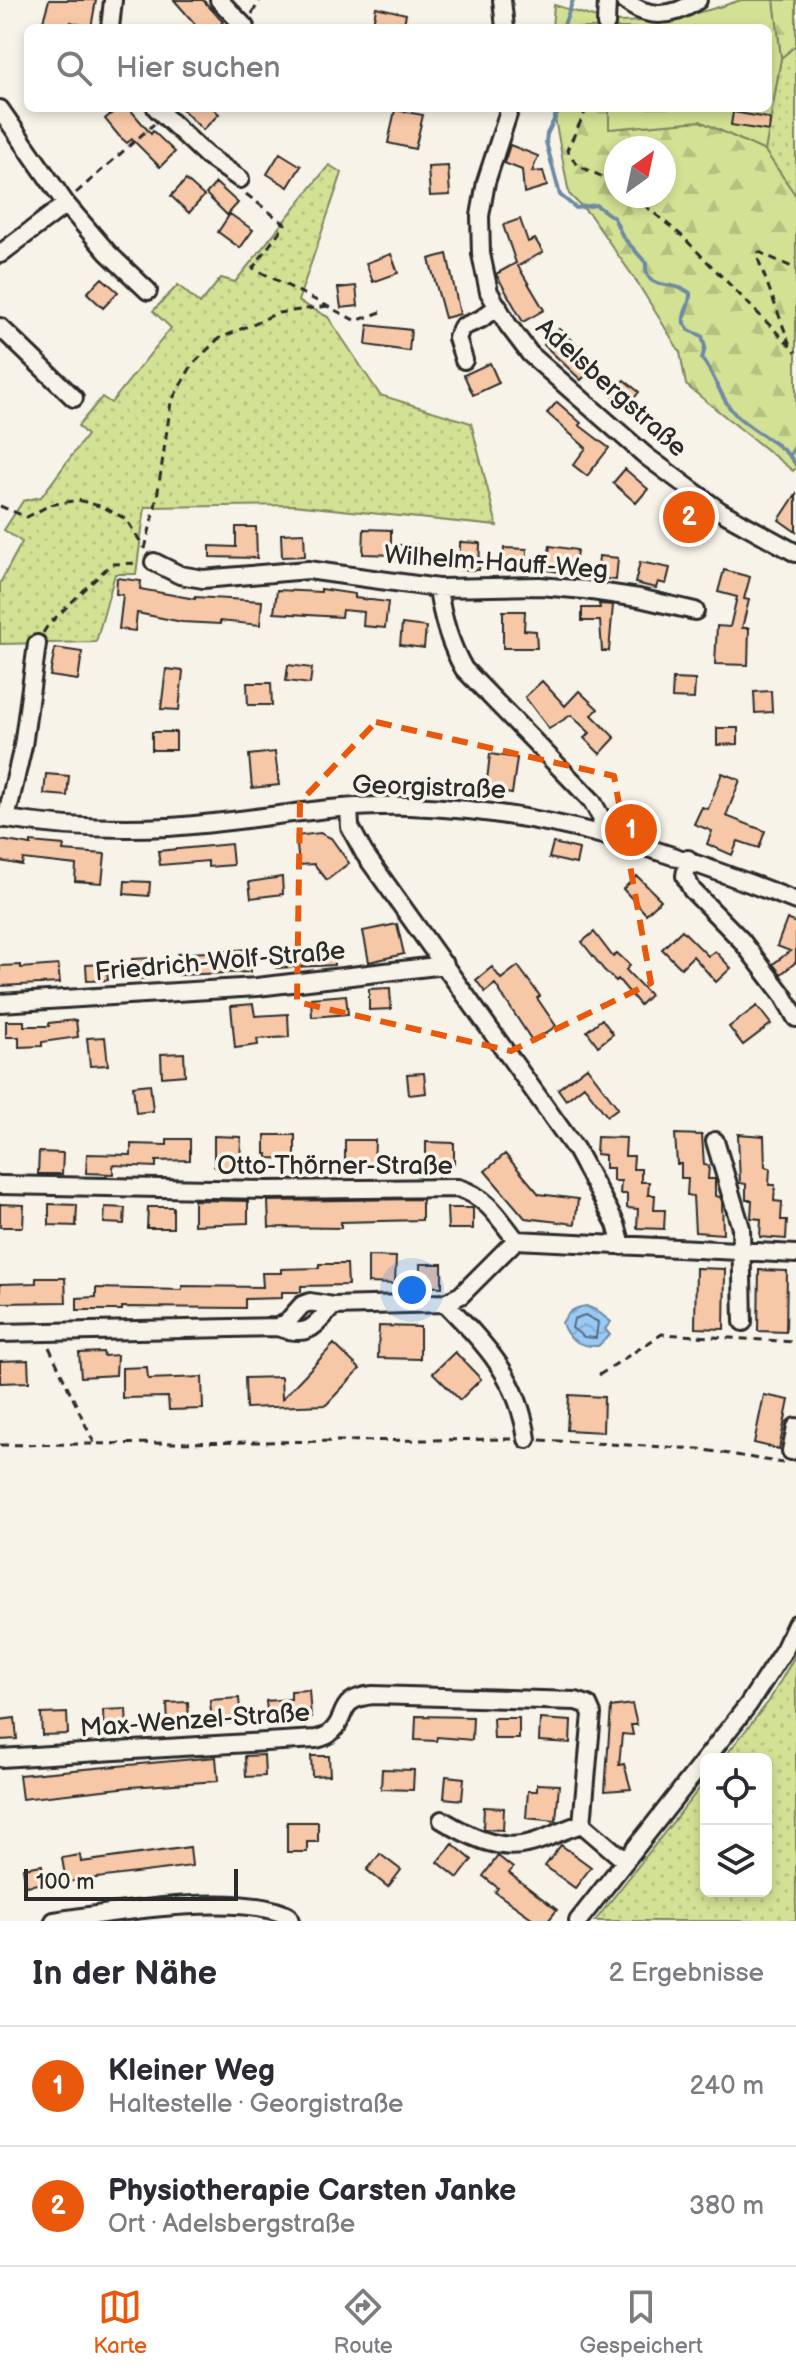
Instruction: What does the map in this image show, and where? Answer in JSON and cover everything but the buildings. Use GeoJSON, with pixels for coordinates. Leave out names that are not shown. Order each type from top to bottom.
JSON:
{"type":"FeatureCollection","features":[{"type":"Feature","properties":{"kind":"street"},"geometry":{"type":"LineString","coordinates":[[110,24],[113,0]]}},
{"type":"Feature","properties":{"kind":"street"},"geometry":{"type":"LineString","coordinates":[[219,0],[242,24]]}},
{"type":"Feature","properties":{"kind":"street"},"geometry":{"type":"LineString","coordinates":[[502,0],[505,24]]}},
{"type":"Feature","properties":{"kind":"street"},"geometry":{"type":"LineString","coordinates":[[606,24],[607,0]]}},
{"type":"Feature","properties":{"kind":"street"},"geometry":{"type":"LineString","coordinates":[[624,0],[635,9],[667,15],[698,0]]}},
{"type":"Feature","properties":{"kind":"street"},"geometry":{"type":"LineString","coordinates":[[0,109],[66,204],[108,253],[148,291]]}},
{"type":"Feature","properties":{"kind":"street"},"geometry":{"type":"LineString","coordinates":[[160,112],[206,155],[240,179]]}},
{"type":"Feature","properties":{"kind":"street","name":"Adelsbergstraße"},"geometry":{"type":"LineString","coordinates":[[509,112],[486,182],[480,216],[481,254],[489,292],[508,325],[530,354],[646,456],[720,511],[796,553]]}},
{"type":"Feature","properties":{"kind":"street"},"geometry":{"type":"LineString","coordinates":[[0,254],[66,204]]}},
{"type":"Feature","properties":{"kind":"street"},"geometry":{"type":"LineString","coordinates":[[464,360],[457,338],[462,327],[481,319],[498,306]]}},
{"type":"Feature","properties":{"kind":"street"},"geometry":{"type":"LineString","coordinates":[[0,327],[74,398]]}},
{"type":"Feature","properties":{"kind":"street","name":"Wilhelm-Hauff-Weg"},"geometry":{"type":"LineString","coordinates":[[154,562],[180,575],[203,579],[308,570],[438,588],[540,586],[639,598],[695,611]]}},
{"type":"Feature","properties":{"kind":"street"},"geometry":{"type":"LineString","coordinates":[[438,588],[450,645],[464,669],[592,801],[602,819],[600,832]]}},
{"type":"Feature","properties":{"kind":"street"},"geometry":{"type":"LineString","coordinates":[[3,819],[23,746],[37,644]]}},
{"type":"Feature","properties":{"kind":"street","name":"Georgistraße"},"geometry":{"type":"LineString","coordinates":[[3,819],[90,829],[169,827],[349,808],[408,805],[479,811],[541,819],[600,832],[688,859],[796,901]]}},
{"type":"Feature","properties":{"kind":"street"},"geometry":{"type":"LineString","coordinates":[[349,808],[350,827],[364,853],[576,1150],[616,1224],[622,1246]]}},
{"type":"Feature","properties":{"kind":"street"},"geometry":{"type":"LineString","coordinates":[[688,859],[685,876],[692,890],[741,940],[783,995],[796,1018]]}},
{"type":"Feature","properties":{"kind":"street","name":"Friedrich-Wolf-Straße"},"geometry":{"type":"LineString","coordinates":[[0,1003],[257,987],[445,965]]}},
{"type":"Feature","properties":{"kind":"street"},"geometry":{"type":"LineString","coordinates":[[715,1141],[741,1228],[743,1322]]}},
{"type":"Feature","properties":{"kind":"street","name":"Otto-Thörner-Straße"},"geometry":{"type":"LineString","coordinates":[[0,1185],[268,1190],[458,1188],[474,1193],[487,1203],[516,1240]]}},
{"type":"Feature","properties":{"kind":"street"},"geometry":{"type":"LineString","coordinates":[[277,1327],[286,1323],[302,1305],[310,1302],[333,1306],[445,1303],[461,1295],[516,1240],[796,1254]]}},
{"type":"Feature","properties":{"kind":"street"},"geometry":{"type":"LineString","coordinates":[[445,1303],[488,1347],[520,1401],[527,1439]]}},
{"type":"Feature","properties":{"kind":"street"},"geometry":{"type":"LineString","coordinates":[[0,1333],[277,1327],[302,1333],[312,1330],[333,1306]]}},
{"type":"Feature","properties":{"kind":"street"},"geometry":{"type":"LineString","coordinates":[[794,1458],[796,1427]]}},
{"type":"Feature","properties":{"kind":"street"},"geometry":{"type":"LineString","coordinates":[[578,1921],[748,1705],[784,1650],[796,1624]]}},
{"type":"Feature","properties":{"kind":"street","name":"Max-Wenzel-Straße"},"geometry":{"type":"LineString","coordinates":[[0,1758],[316,1739],[330,1734],[348,1703],[358,1696],[576,1701],[588,1705],[592,1714],[582,1824]]}},
{"type":"Feature","properties":{"kind":"street"},"geometry":{"type":"LineString","coordinates":[[442,1820],[470,1837],[497,1844],[526,1845],[582,1824],[624,1860]]}},
{"type":"Feature","properties":{"kind":"street"},"geometry":{"type":"LineString","coordinates":[[54,1921],[137,1910],[233,1905],[280,1911],[290,1921]]}},
{"type":"Feature","properties":{"kind":"path"},"geometry":{"type":"LineString","coordinates":[[66,204],[160,112]]}},
{"type":"Feature","properties":{"kind":"path"},"geometry":{"type":"LineString","coordinates":[[585,112],[567,150],[577,165],[604,177]]}},
{"type":"Feature","properties":{"kind":"path"},"geometry":{"type":"LineString","coordinates":[[240,179],[246,194],[285,224],[253,268],[356,321],[381,312]]}},
{"type":"Feature","properties":{"kind":"path"},"geometry":{"type":"LineString","coordinates":[[648,208],[681,235],[794,350]]}},
{"type":"Feature","properties":{"kind":"path"},"geometry":{"type":"LineString","coordinates":[[794,350],[757,256],[759,252],[796,269]]}},
{"type":"Feature","properties":{"kind":"path"},"geometry":{"type":"LineString","coordinates":[[0,506],[27,517],[50,505],[78,500],[103,507],[126,519],[145,550],[157,498],[171,402],[192,365],[218,339],[278,313],[328,306]]}},
{"type":"Feature","properties":{"kind":"path"},"geometry":{"type":"LineString","coordinates":[[37,644],[48,625],[111,564],[154,562]]}},
{"type":"Feature","properties":{"kind":"path"},"geometry":{"type":"LineString","coordinates":[[42,1332],[94,1443]]}},
{"type":"Feature","properties":{"kind":"path"},"geometry":{"type":"LineString","coordinates":[[599,1375],[662,1334],[796,1342]]}},
{"type":"Feature","properties":{"kind":"path"},"geometry":{"type":"LineString","coordinates":[[0,1445],[527,1439],[794,1458]]}},
{"type":"Feature","properties":{"kind":"highlighted area"},"geometry":{"type":"Polygon","coordinates":[[[376,722],[614,776],[651,983],[511,1051],[297,1002],[300,802],[376,722]]]}},
{"type":"Feature","properties":{"kind":"green space"},"geometry":{"type":"Polygon","coordinates":[[[741,0],[774,0],[781,58],[772,110],[772,24],[610,24],[677,17],[741,0]]]}},
{"type":"Feature","properties":{"kind":"green space"},"geometry":{"type":"Polygon","coordinates":[[[774,0],[796,0],[796,45],[781,58],[774,0]]]}},
{"type":"Feature","properties":{"kind":"green space"},"geometry":{"type":"Polygon","coordinates":[[[554,5],[610,22],[610,24],[552,24],[554,5]]]}},
{"type":"Feature","properties":{"kind":"green space"},"geometry":{"type":"Polygon","coordinates":[[[796,45],[796,196],[765,151],[781,58],[796,45]]]}},
{"type":"Feature","properties":{"kind":"green space"},"geometry":{"type":"Polygon","coordinates":[[[554,112],[609,112],[610,129],[700,121],[765,151],[796,196],[796,468],[793,471],[686,385],[680,352],[637,282],[590,215],[569,194],[554,112]]]}},
{"type":"Feature","properties":{"kind":"green space"},"geometry":{"type":"Polygon","coordinates":[[[609,112],[772,112],[765,151],[700,121],[609,129],[609,112]]]}},
{"type":"Feature","properties":{"kind":"green space"},"geometry":{"type":"Polygon","coordinates":[[[329,165],[342,173],[298,301],[328,317],[380,395],[471,423],[497,526],[293,505],[145,507],[136,574],[115,574],[96,642],[0,644],[0,583],[22,542],[4,530],[23,501],[41,497],[87,435],[78,426],[102,397],[111,403],[171,328],[153,311],[178,285],[200,304],[221,278],[235,282],[329,165]]]}},
{"type":"Feature","properties":{"kind":"green space"},"geometry":{"type":"Polygon","coordinates":[[[796,1654],[796,1921],[595,1921],[700,1788],[700,1897],[772,1897],[772,1753],[728,1753],[769,1701],[796,1654]]]}},
{"type":"Feature","properties":{"kind":"water"},"geometry":{"type":"Polygon","coordinates":[[[586,1306],[611,1322],[605,1329],[610,1335],[598,1346],[576,1341],[567,1334],[562,1323],[571,1311],[586,1306]]]}},
{"type":"Feature","properties":{"kind":"waterway"},"geometry":{"type":"LineString","coordinates":[[564,24],[573,0]]}},
{"type":"Feature","properties":{"kind":"waterway"},"geometry":{"type":"LineString","coordinates":[[558,112],[546,142],[560,195],[576,208],[596,205],[614,218],[623,237],[646,263],[647,272],[654,282],[690,293],[684,323],[689,330],[702,336],[705,347],[702,359],[725,401],[734,413],[783,450],[796,465]]}},
{"type":"Feature","properties":{"kind":"waterway"},"geometry":{"type":"LineString","coordinates":[[790,455],[796,445]]}},
{"type":"Feature","properties":{"kind":"place","name":"Physiotherapie Carsten Janke"},"geometry":{"type":"Point","coordinates":[689,517]}},
{"type":"Feature","properties":{"kind":"place","name":"Kleiner Weg"},"geometry":{"type":"Point","coordinates":[631,830]}}]}
